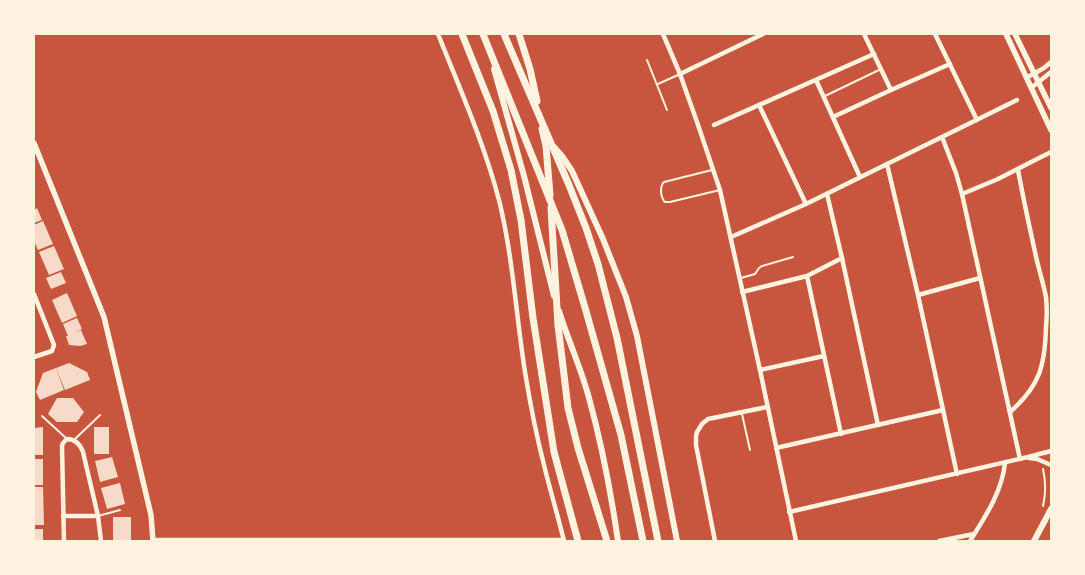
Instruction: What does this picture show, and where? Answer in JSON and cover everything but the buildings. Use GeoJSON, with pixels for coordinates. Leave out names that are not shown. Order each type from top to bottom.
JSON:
{"type":"FeatureCollection","features":[{"type":"Feature","properties":{"kind":"main road"},"geometry":{"type":"LineString","coordinates":[[462,34],[493,111],[511,170],[521,220],[533,318],[554,452],[578,541]]}},
{"type":"Feature","properties":{"kind":"main road"},"geometry":{"type":"LineString","coordinates":[[483,34],[562,230],[621,435],[644,541]]}},
{"type":"Feature","properties":{"kind":"main road"},"geometry":{"type":"LineString","coordinates":[[504,34],[554,148],[586,228],[598,264],[617,338],[658,541]]}},
{"type":"Feature","properties":{"kind":"main road"},"geometry":{"type":"LineString","coordinates":[[519,34],[530,69],[546,146],[558,324],[568,408],[578,448],[607,541]]}},
{"type":"Feature","properties":{"kind":"main road"},"geometry":{"type":"LineString","coordinates":[[487,43],[524,176],[554,296],[591,406],[606,472],[618,541]]}},
{"type":"Feature","properties":{"kind":"main road"},"geometry":{"type":"LineString","coordinates":[[554,148],[569,166],[589,208],[615,268],[631,314],[677,541]]}},
{"type":"Feature","properties":{"kind":"main road"},"geometry":{"type":"LineString","coordinates":[[1034,541],[1051,510]]}},
{"type":"Feature","properties":{"kind":"street"},"geometry":{"type":"LineString","coordinates":[[34,143],[104,317],[151,515],[153,541],[564,541],[535,425],[524,366],[506,233],[499,202],[473,120],[438,34]]}},
{"type":"Feature","properties":{"kind":"street"},"geometry":{"type":"LineString","coordinates":[[663,34],[680,74],[720,190],[796,541]]}},
{"type":"Feature","properties":{"kind":"street"},"geometry":{"type":"LineString","coordinates":[[680,74],[753,36],[763,34]]}},
{"type":"Feature","properties":{"kind":"street"},"geometry":{"type":"LineString","coordinates":[[864,34],[891,90]]}},
{"type":"Feature","properties":{"kind":"street"},"geometry":{"type":"LineString","coordinates":[[935,34],[977,120]]}},
{"type":"Feature","properties":{"kind":"street"},"geometry":{"type":"LineString","coordinates":[[1006,34],[1051,130]]}},
{"type":"Feature","properties":{"kind":"street"},"geometry":{"type":"LineString","coordinates":[[1014,34],[1051,108]]}},
{"type":"Feature","properties":{"kind":"street"},"geometry":{"type":"LineString","coordinates":[[714,125],[874,54]]}},
{"type":"Feature","properties":{"kind":"street"},"geometry":{"type":"LineString","coordinates":[[1026,78],[1051,62]]}},
{"type":"Feature","properties":{"kind":"street"},"geometry":{"type":"LineString","coordinates":[[833,117],[950,64]]}},
{"type":"Feature","properties":{"kind":"street"},"geometry":{"type":"LineString","coordinates":[[1031,88],[1051,72]]}},
{"type":"Feature","properties":{"kind":"street"},"geometry":{"type":"LineString","coordinates":[[816,80],[860,177]]}},
{"type":"Feature","properties":{"kind":"street"},"geometry":{"type":"LineString","coordinates":[[731,238],[827,194],[1017,100]]}},
{"type":"Feature","properties":{"kind":"street"},"geometry":{"type":"LineString","coordinates":[[759,105],[806,204]]}},
{"type":"Feature","properties":{"kind":"street"},"geometry":{"type":"LineString","coordinates":[[942,137],[962,194],[1020,459]]}},
{"type":"Feature","properties":{"kind":"street"},"geometry":{"type":"LineString","coordinates":[[962,194],[1018,170],[1051,152]]}},
{"type":"Feature","properties":{"kind":"street"},"geometry":{"type":"LineString","coordinates":[[888,164],[957,474]]}},
{"type":"Feature","properties":{"kind":"street"},"geometry":{"type":"LineString","coordinates":[[1010,412],[1031,388],[1042,365],[1045,349],[1047,308],[1018,170]]}},
{"type":"Feature","properties":{"kind":"street"},"geometry":{"type":"LineString","coordinates":[[827,194],[878,425]]}},
{"type":"Feature","properties":{"kind":"street"},"geometry":{"type":"LineString","coordinates":[[742,292],[807,276],[842,258]]}},
{"type":"Feature","properties":{"kind":"street"},"geometry":{"type":"LineString","coordinates":[[807,276],[841,434]]}},
{"type":"Feature","properties":{"kind":"street"},"geometry":{"type":"LineString","coordinates":[[918,295],[980,278]]}},
{"type":"Feature","properties":{"kind":"street"},"geometry":{"type":"LineString","coordinates":[[34,294],[54,345],[52,351],[34,357]]}},
{"type":"Feature","properties":{"kind":"street"},"geometry":{"type":"LineString","coordinates":[[760,370],[824,356]]}},
{"type":"Feature","properties":{"kind":"street"},"geometry":{"type":"LineString","coordinates":[[715,541],[696,445],[696,436],[699,428],[708,419],[767,407]]}},
{"type":"Feature","properties":{"kind":"street"},"geometry":{"type":"LineString","coordinates":[[776,448],[943,410]]}},
{"type":"Feature","properties":{"kind":"street"},"geometry":{"type":"LineString","coordinates":[[64,541],[62,446],[64,440],[67,439],[74,440],[80,445],[83,452],[98,516],[101,541]]}},
{"type":"Feature","properties":{"kind":"street"},"geometry":{"type":"LineString","coordinates":[[789,512],[1028,458],[1051,451]]}},
{"type":"Feature","properties":{"kind":"street"},"geometry":{"type":"LineString","coordinates":[[1028,458],[1051,465]]}},
{"type":"Feature","properties":{"kind":"street"},"geometry":{"type":"LineString","coordinates":[[970,541],[1000,487],[1005,463]]}},
{"type":"Feature","properties":{"kind":"street"},"geometry":{"type":"LineString","coordinates":[[63,516],[98,516]]}},
{"type":"Feature","properties":{"kind":"street"},"geometry":{"type":"LineString","coordinates":[[940,541],[974,534]]}},
{"type":"Feature","properties":{"kind":"lane"},"geometry":{"type":"LineString","coordinates":[[648,60],[667,110]]}},
{"type":"Feature","properties":{"kind":"lane"},"geometry":{"type":"LineString","coordinates":[[824,97],[881,69]]}},
{"type":"Feature","properties":{"kind":"lane"},"geometry":{"type":"LineString","coordinates":[[658,84],[680,74]]}},
{"type":"Feature","properties":{"kind":"lane"},"geometry":{"type":"LineString","coordinates":[[714,170],[664,182],[661,188],[662,199],[665,202],[670,202],[720,190]]}},
{"type":"Feature","properties":{"kind":"lane"},"geometry":{"type":"LineString","coordinates":[[740,278],[755,274],[762,266],[793,258]]}},
{"type":"Feature","properties":{"kind":"lane"},"geometry":{"type":"LineString","coordinates":[[742,412],[750,450]]}},
{"type":"Feature","properties":{"kind":"lane"},"geometry":{"type":"LineString","coordinates":[[74,440],[100,415]]}},
{"type":"Feature","properties":{"kind":"lane"},"geometry":{"type":"LineString","coordinates":[[42,416],[67,439]]}},
{"type":"Feature","properties":{"kind":"lane"},"geometry":{"type":"LineString","coordinates":[[98,516],[120,510]]}},
{"type":"Feature","properties":{"kind":"path"},"geometry":{"type":"LineString","coordinates":[[1042,461],[1046,481],[1043,507],[1051,510]]}}]}
